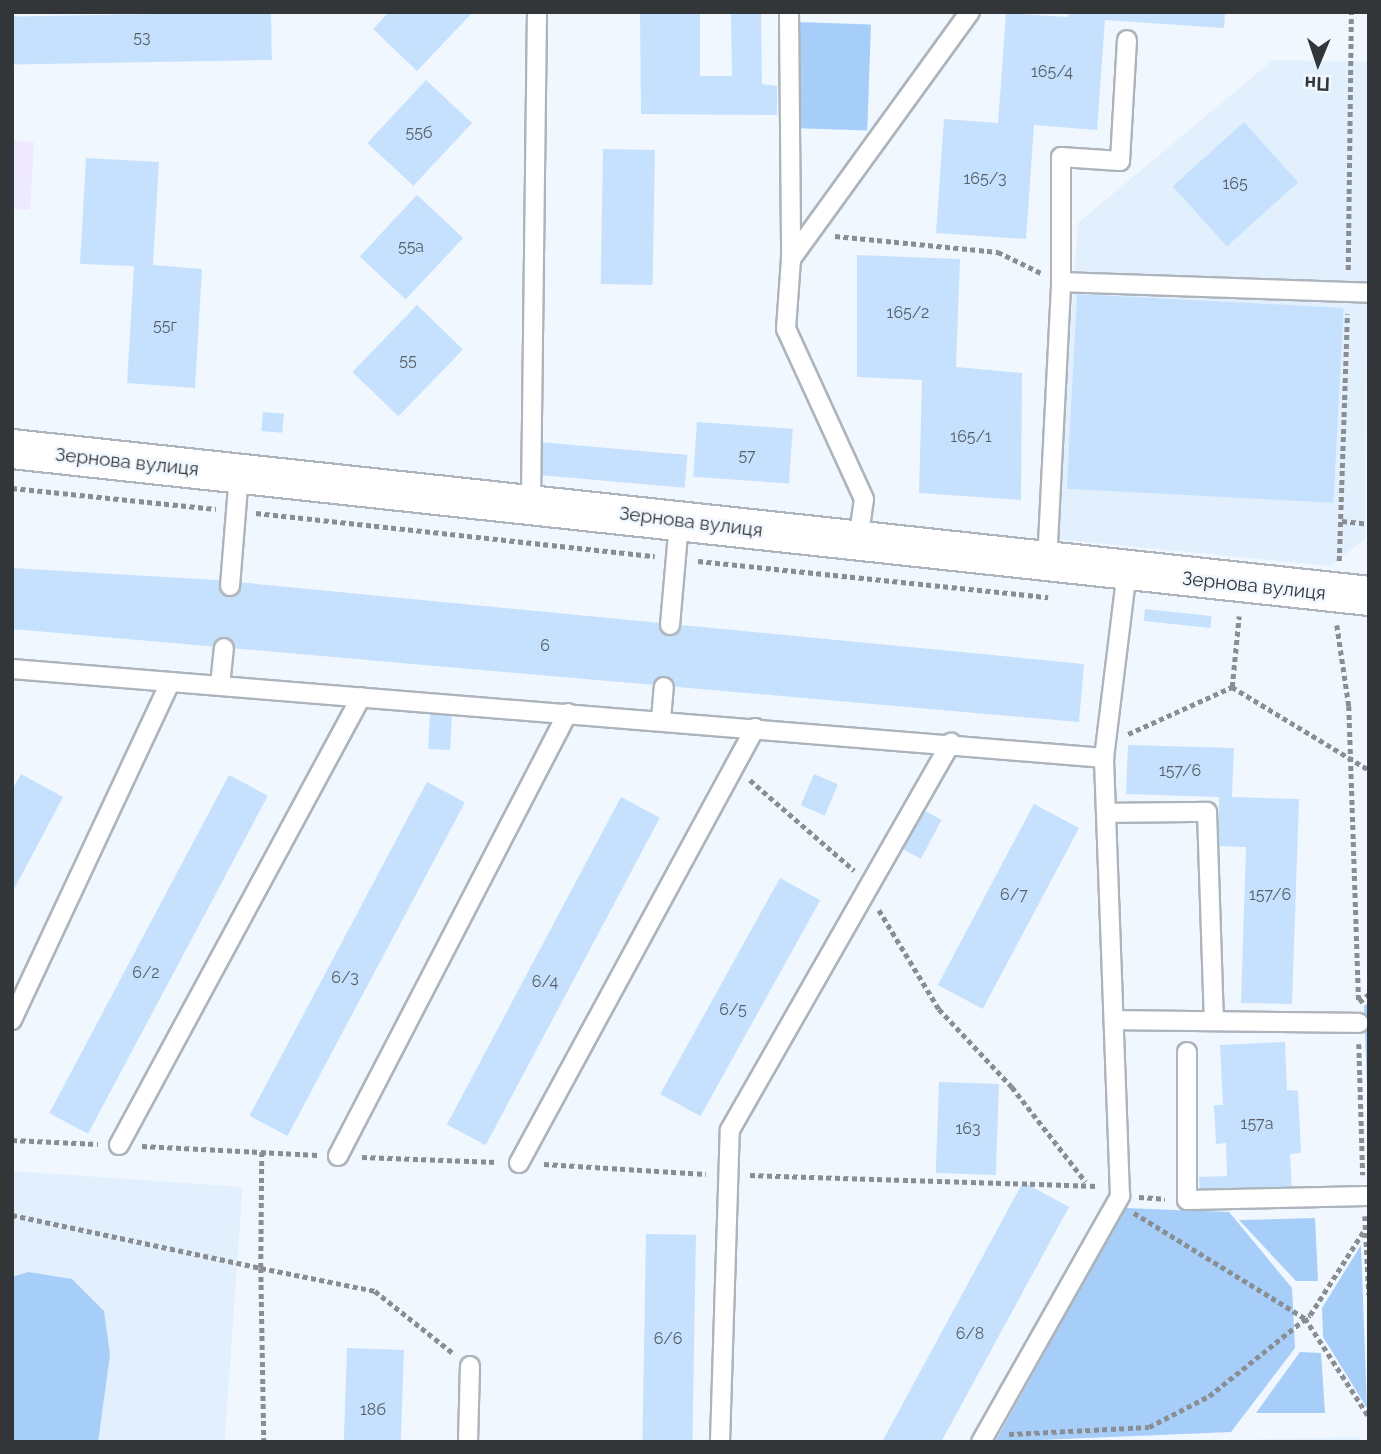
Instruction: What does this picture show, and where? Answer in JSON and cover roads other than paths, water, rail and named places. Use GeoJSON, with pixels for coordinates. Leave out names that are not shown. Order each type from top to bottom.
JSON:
{"type":"FeatureCollection","features":[{"type":"Feature","properties":{"kind":"street","name":"Зернова вулиця"},"geometry":{"type":"LineString","coordinates":[[12,449],[239,474],[531,501],[679,522],[1047,564],[1353,595]]}},
{"type":"Feature","properties":{"kind":"lane"},"geometry":{"type":"LineString","coordinates":[[531,501],[537,12]]}},
{"type":"Feature","properties":{"kind":"lane"},"geometry":{"type":"LineString","coordinates":[[789,12],[791,259],[786,330],[864,499],[858,541]]}},
{"type":"Feature","properties":{"kind":"lane"},"geometry":{"type":"LineString","coordinates":[[791,259],[970,12]]}},
{"type":"Feature","properties":{"kind":"lane"},"geometry":{"type":"LineString","coordinates":[[1047,564],[1061,282],[1061,157],[1120,161],[1126,40]]}},
{"type":"Feature","properties":{"kind":"lane"},"geometry":{"type":"LineString","coordinates":[[1061,282],[1369,293]]}},
{"type":"Feature","properties":{"kind":"lane"},"geometry":{"type":"LineString","coordinates":[[230,586],[239,474]]}},
{"type":"Feature","properties":{"kind":"lane"},"geometry":{"type":"LineString","coordinates":[[670,625],[679,522]]}},
{"type":"Feature","properties":{"kind":"lane"},"geometry":{"type":"LineString","coordinates":[[983,1438],[1118,1199],[1104,751],[1127,572]]}},
{"type":"Feature","properties":{"kind":"lane"},"geometry":{"type":"LineString","coordinates":[[220,685],[224,648]]}},
{"type":"Feature","properties":{"kind":"lane"},"geometry":{"type":"LineString","coordinates":[[12,669],[662,719],[755,729],[1104,751]]}},
{"type":"Feature","properties":{"kind":"lane"},"geometry":{"type":"LineString","coordinates":[[12,1020],[170,682]]}},
{"type":"Feature","properties":{"kind":"lane"},"geometry":{"type":"LineString","coordinates":[[662,719],[664,687]]}},
{"type":"Feature","properties":{"kind":"lane"},"geometry":{"type":"LineString","coordinates":[[119,1145],[361,697]]}},
{"type":"Feature","properties":{"kind":"lane"},"geometry":{"type":"LineString","coordinates":[[338,1156],[568,713]]}},
{"type":"Feature","properties":{"kind":"lane"},"geometry":{"type":"LineString","coordinates":[[519,1163],[755,729]]}},
{"type":"Feature","properties":{"kind":"lane"},"geometry":{"type":"LineString","coordinates":[[720,1442],[730,1130],[951,743]]}},
{"type":"Feature","properties":{"kind":"lane"},"geometry":{"type":"LineString","coordinates":[[1105,813],[1208,812],[1213,1020]]}},
{"type":"Feature","properties":{"kind":"lane"},"geometry":{"type":"LineString","coordinates":[[1114,1020],[1359,1023]]}},
{"type":"Feature","properties":{"kind":"lane"},"geometry":{"type":"LineString","coordinates":[[1187,1052],[1187,1200],[1366,1197]]}},
{"type":"Feature","properties":{"kind":"lane"},"geometry":{"type":"LineString","coordinates":[[468,1442],[470,1366]]}}]}
